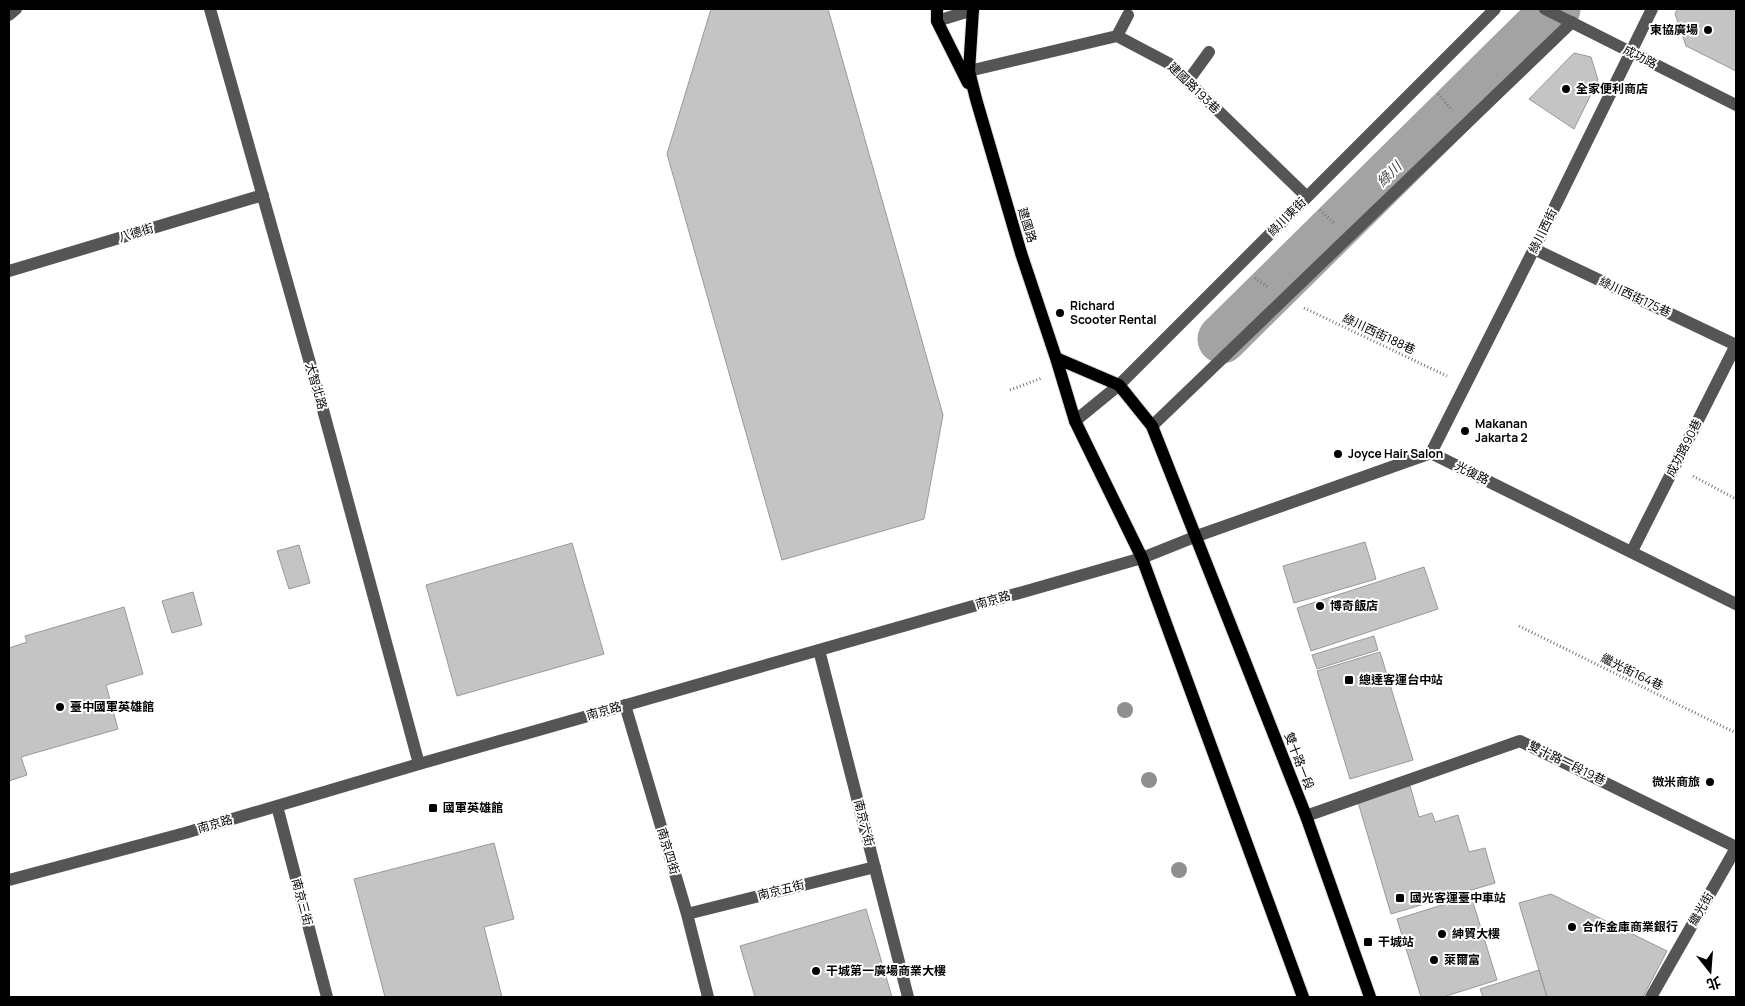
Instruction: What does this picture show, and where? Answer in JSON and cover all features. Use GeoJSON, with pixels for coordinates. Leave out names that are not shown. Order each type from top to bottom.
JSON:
{"type":"FeatureCollection","features":[{"type":"Feature","properties":{"kind":"main road","name":"建國路"},"geometry":{"type":"LineString","coordinates":[[973,10],[969,71],[1018,244],[1075,421],[1142,558]]}},
{"type":"Feature","properties":{"kind":"main road","name":"建國路"},"geometry":{"type":"LineString","coordinates":[[937,15],[976,99]]}},
{"type":"Feature","properties":{"kind":"main road"},"geometry":{"type":"LineString","coordinates":[[1056,358],[1118,385],[1152,426],[1197,536]]}},
{"type":"Feature","properties":{"kind":"main road","name":"雙十路一段"},"geometry":{"type":"LineString","coordinates":[[1197,536],[1306,816],[1370,997]]}},
{"type":"Feature","properties":{"kind":"main road"},"geometry":{"type":"LineString","coordinates":[[1142,558],[1303,997]]}},
{"type":"Feature","properties":{"kind":"street"},"geometry":{"type":"LineString","coordinates":[[9,15],[16,9]]}},
{"type":"Feature","properties":{"kind":"street","name":"大智北路"},"geometry":{"type":"LineString","coordinates":[[210,9],[419,764]]}},
{"type":"Feature","properties":{"kind":"street","name":"綠川東街"},"geometry":{"type":"LineString","coordinates":[[1075,421],[1118,385],[1238,266],[1311,201],[1495,9]]}},
{"type":"Feature","properties":{"kind":"street","name":"成功路"},"geometry":{"type":"LineString","coordinates":[[1545,9],[1736,105]]}},
{"type":"Feature","properties":{"kind":"street","name":"綠川西街"},"geometry":{"type":"LineString","coordinates":[[1431,453],[1652,9]]}},
{"type":"Feature","properties":{"kind":"street"},"geometry":{"type":"LineString","coordinates":[[937,15],[973,10]]}},
{"type":"Feature","properties":{"kind":"street"},"geometry":{"type":"LineString","coordinates":[[969,71],[1117,36],[1128,15]]}},
{"type":"Feature","properties":{"kind":"street"},"geometry":{"type":"LineString","coordinates":[[1152,426],[1572,22]]}},
{"type":"Feature","properties":{"kind":"street","name":"建國路193巷"},"geometry":{"type":"LineString","coordinates":[[1117,36],[1170,64],[1311,201]]}},
{"type":"Feature","properties":{"kind":"street"},"geometry":{"type":"LineString","coordinates":[[1188,81],[1209,52]]}},
{"type":"Feature","properties":{"kind":"street","name":"八德街"},"geometry":{"type":"LineString","coordinates":[[9,271],[263,195]]}},
{"type":"Feature","properties":{"kind":"street","name":"綠川西街175巷"},"geometry":{"type":"LineString","coordinates":[[1534,249],[1736,345]]}},
{"type":"Feature","properties":{"kind":"street","name":"成功路90巷"},"geometry":{"type":"LineString","coordinates":[[1632,551],[1736,345]]}},
{"type":"Feature","properties":{"kind":"street"},"geometry":{"type":"LineString","coordinates":[[1197,536],[1431,453]]}},
{"type":"Feature","properties":{"kind":"street","name":"光復路"},"geometry":{"type":"LineString","coordinates":[[1431,453],[1736,604]]}},
{"type":"Feature","properties":{"kind":"street","name":"南京路"},"geometry":{"type":"LineString","coordinates":[[9,880],[277,806],[1142,558],[1197,536]]}},
{"type":"Feature","properties":{"kind":"street","name":"南京六街"},"geometry":{"type":"LineString","coordinates":[[819,650],[908,997]]}},
{"type":"Feature","properties":{"kind":"street","name":"南京四街"},"geometry":{"type":"LineString","coordinates":[[625,705],[687,914],[708,997]]}},
{"type":"Feature","properties":{"kind":"street","name":"雙十路一段19巷"},"geometry":{"type":"LineString","coordinates":[[1306,816],[1520,741],[1736,847]]}},
{"type":"Feature","properties":{"kind":"street","name":"南京三街"},"geometry":{"type":"LineString","coordinates":[[277,806],[327,997]]}},
{"type":"Feature","properties":{"kind":"street","name":"繼光街"},"geometry":{"type":"LineString","coordinates":[[1651,997],[1736,847]]}},
{"type":"Feature","properties":{"kind":"street","name":"南京五街"},"geometry":{"type":"LineString","coordinates":[[687,914],[875,866]]}},
{"type":"Feature","properties":{"kind":"path"},"geometry":{"type":"LineString","coordinates":[[1433,88],[1457,116]]}},
{"type":"Feature","properties":{"kind":"path"},"geometry":{"type":"LineString","coordinates":[[1311,201],[1335,223]]}},
{"type":"Feature","properties":{"kind":"path","name":"綠川西街188巷"},"geometry":{"type":"LineString","coordinates":[[1238,266],[1285,299],[1466,384]]}},
{"type":"Feature","properties":{"kind":"path"},"geometry":{"type":"LineString","coordinates":[[1675,467],[1736,500]]}},
{"type":"Feature","properties":{"kind":"path","name":"繼光街164巷"},"geometry":{"type":"LineString","coordinates":[[1519,626],[1736,733]]}},
{"type":"Feature","properties":{"kind":"building"},"geometry":{"type":"Polygon","coordinates":[[[711,9],[828,9],[943,415],[924,519],[782,560],[667,154],[711,9]]]}},
{"type":"Feature","properties":{"kind":"building","name":"東協廣場"},"geometry":{"type":"Polygon","coordinates":[[[1677,9],[1736,9],[1736,71],[1686,46],[1675,14],[1677,9]]]}},
{"type":"Feature","properties":{"kind":"building","name":"全家便利商店"},"geometry":{"type":"Polygon","coordinates":[[[1574,53],[1591,57],[1598,80],[1574,129],[1529,99],[1574,53]]]}},
{"type":"Feature","properties":{"kind":"building"},"geometry":{"type":"Polygon","coordinates":[[[1365,542],[1376,579],[1294,603],[1283,566],[1365,542]]]}},
{"type":"Feature","properties":{"kind":"building"},"geometry":{"type":"Polygon","coordinates":[[[572,543],[604,654],[457,696],[426,585],[572,543]]]}},
{"type":"Feature","properties":{"kind":"building"},"geometry":{"type":"Polygon","coordinates":[[[299,545],[310,583],[289,589],[277,551],[299,545]]]}},
{"type":"Feature","properties":{"kind":"building"},"geometry":{"type":"Polygon","coordinates":[[[1424,567],[1438,609],[1311,651],[1297,608],[1424,567]]]}},
{"type":"Feature","properties":{"kind":"building"},"geometry":{"type":"Polygon","coordinates":[[[193,592],[202,625],[172,633],[162,601],[193,592]]]}},
{"type":"Feature","properties":{"kind":"building","name":"臺中國軍英雄館"},"geometry":{"type":"Polygon","coordinates":[[[124,607],[143,674],[106,685],[118,729],[21,757],[27,775],[9,781],[9,648],[27,642],[25,636],[124,607]]]}},
{"type":"Feature","properties":{"kind":"building"},"geometry":{"type":"Polygon","coordinates":[[[1374,636],[1378,650],[1317,669],[1312,655],[1374,636]]]}},
{"type":"Feature","properties":{"kind":"building"},"geometry":{"type":"Polygon","coordinates":[[[1380,652],[1413,760],[1350,779],[1317,671],[1380,652]]]}},
{"type":"Feature","properties":{"kind":"building"},"geometry":{"type":"Polygon","coordinates":[[[1410,786],[1419,817],[1432,813],[1435,822],[1458,815],[1469,852],[1485,848],[1495,883],[1391,914],[1358,802],[1410,786]]]}},
{"type":"Feature","properties":{"kind":"building"},"geometry":{"type":"Polygon","coordinates":[[[494,843],[514,919],[484,927],[502,997],[385,997],[354,879],[494,843]]]}},
{"type":"Feature","properties":{"kind":"building","name":"合作金庫商業銀行"},"geometry":{"type":"Polygon","coordinates":[[[1551,894],[1667,951],[1643,997],[1547,997],[1519,903],[1551,894]]]}},
{"type":"Feature","properties":{"kind":"building","name":"紳貿大樓"},"geometry":{"type":"Polygon","coordinates":[[[1471,896],[1497,980],[1443,997],[1421,997],[1397,919],[1471,896]]]}},
{"type":"Feature","properties":{"kind":"building","name":"干城第一廣場商業大樓"},"geometry":{"type":"Polygon","coordinates":[[[866,909],[892,997],[755,997],[740,946],[866,909]]]}},
{"type":"Feature","properties":{"kind":"building"},"geometry":{"type":"Polygon","coordinates":[[[1539,970],[1547,997],[1483,997],[1480,989],[1539,970]]]}},
{"type":"Feature","properties":{"kind":"waterway","name":"綠川"},"geometry":{"type":"LineString","coordinates":[[1222,339],[1556,9]]}},
{"type":"Feature","properties":{"kind":"place","name":"東協廣場"},"geometry":{"type":"Point","coordinates":[1708,30]}},
{"type":"Feature","properties":{"kind":"place","name":"全家便利商店"},"geometry":{"type":"Point","coordinates":[1566,89]}},
{"type":"Feature","properties":{"kind":"place","name":"Richard Scooter Rental"},"geometry":{"type":"Point","coordinates":[1060,313]}},
{"type":"Feature","properties":{"kind":"place","name":"Makanan Jakarta 2"},"geometry":{"type":"Point","coordinates":[1465,431]}},
{"type":"Feature","properties":{"kind":"place","name":"Joyce Hair Salon"},"geometry":{"type":"Point","coordinates":[1338,454]}},
{"type":"Feature","properties":{"kind":"place","name":"博奇飯店"},"geometry":{"type":"Point","coordinates":[1320,606]}},
{"type":"Feature","properties":{"kind":"place","name":"總達客運台中站"},"geometry":{"type":"Point","coordinates":[1349,680]}},
{"type":"Feature","properties":{"kind":"place","name":"臺中國軍英雄館"},"geometry":{"type":"Point","coordinates":[60,707]}},
{"type":"Feature","properties":{"kind":"place","name":"微米商旅"},"geometry":{"type":"Point","coordinates":[1710,782]}},
{"type":"Feature","properties":{"kind":"place","name":"國軍英雄館"},"geometry":{"type":"Point","coordinates":[433,808]}},
{"type":"Feature","properties":{"kind":"place","name":"國光客運臺中車站"},"geometry":{"type":"Point","coordinates":[1400,898]}},
{"type":"Feature","properties":{"kind":"place","name":"合作金庫商業銀行"},"geometry":{"type":"Point","coordinates":[1572,927]}},
{"type":"Feature","properties":{"kind":"place","name":"紳貿大樓"},"geometry":{"type":"Point","coordinates":[1442,934]}},
{"type":"Feature","properties":{"kind":"place","name":"干城站"},"geometry":{"type":"Point","coordinates":[1368,942]}},
{"type":"Feature","properties":{"kind":"place","name":"萊爾富"},"geometry":{"type":"Point","coordinates":[1434,960]}},
{"type":"Feature","properties":{"kind":"place","name":"干城第一廣場商業大樓"},"geometry":{"type":"Point","coordinates":[816,971]}}]}
